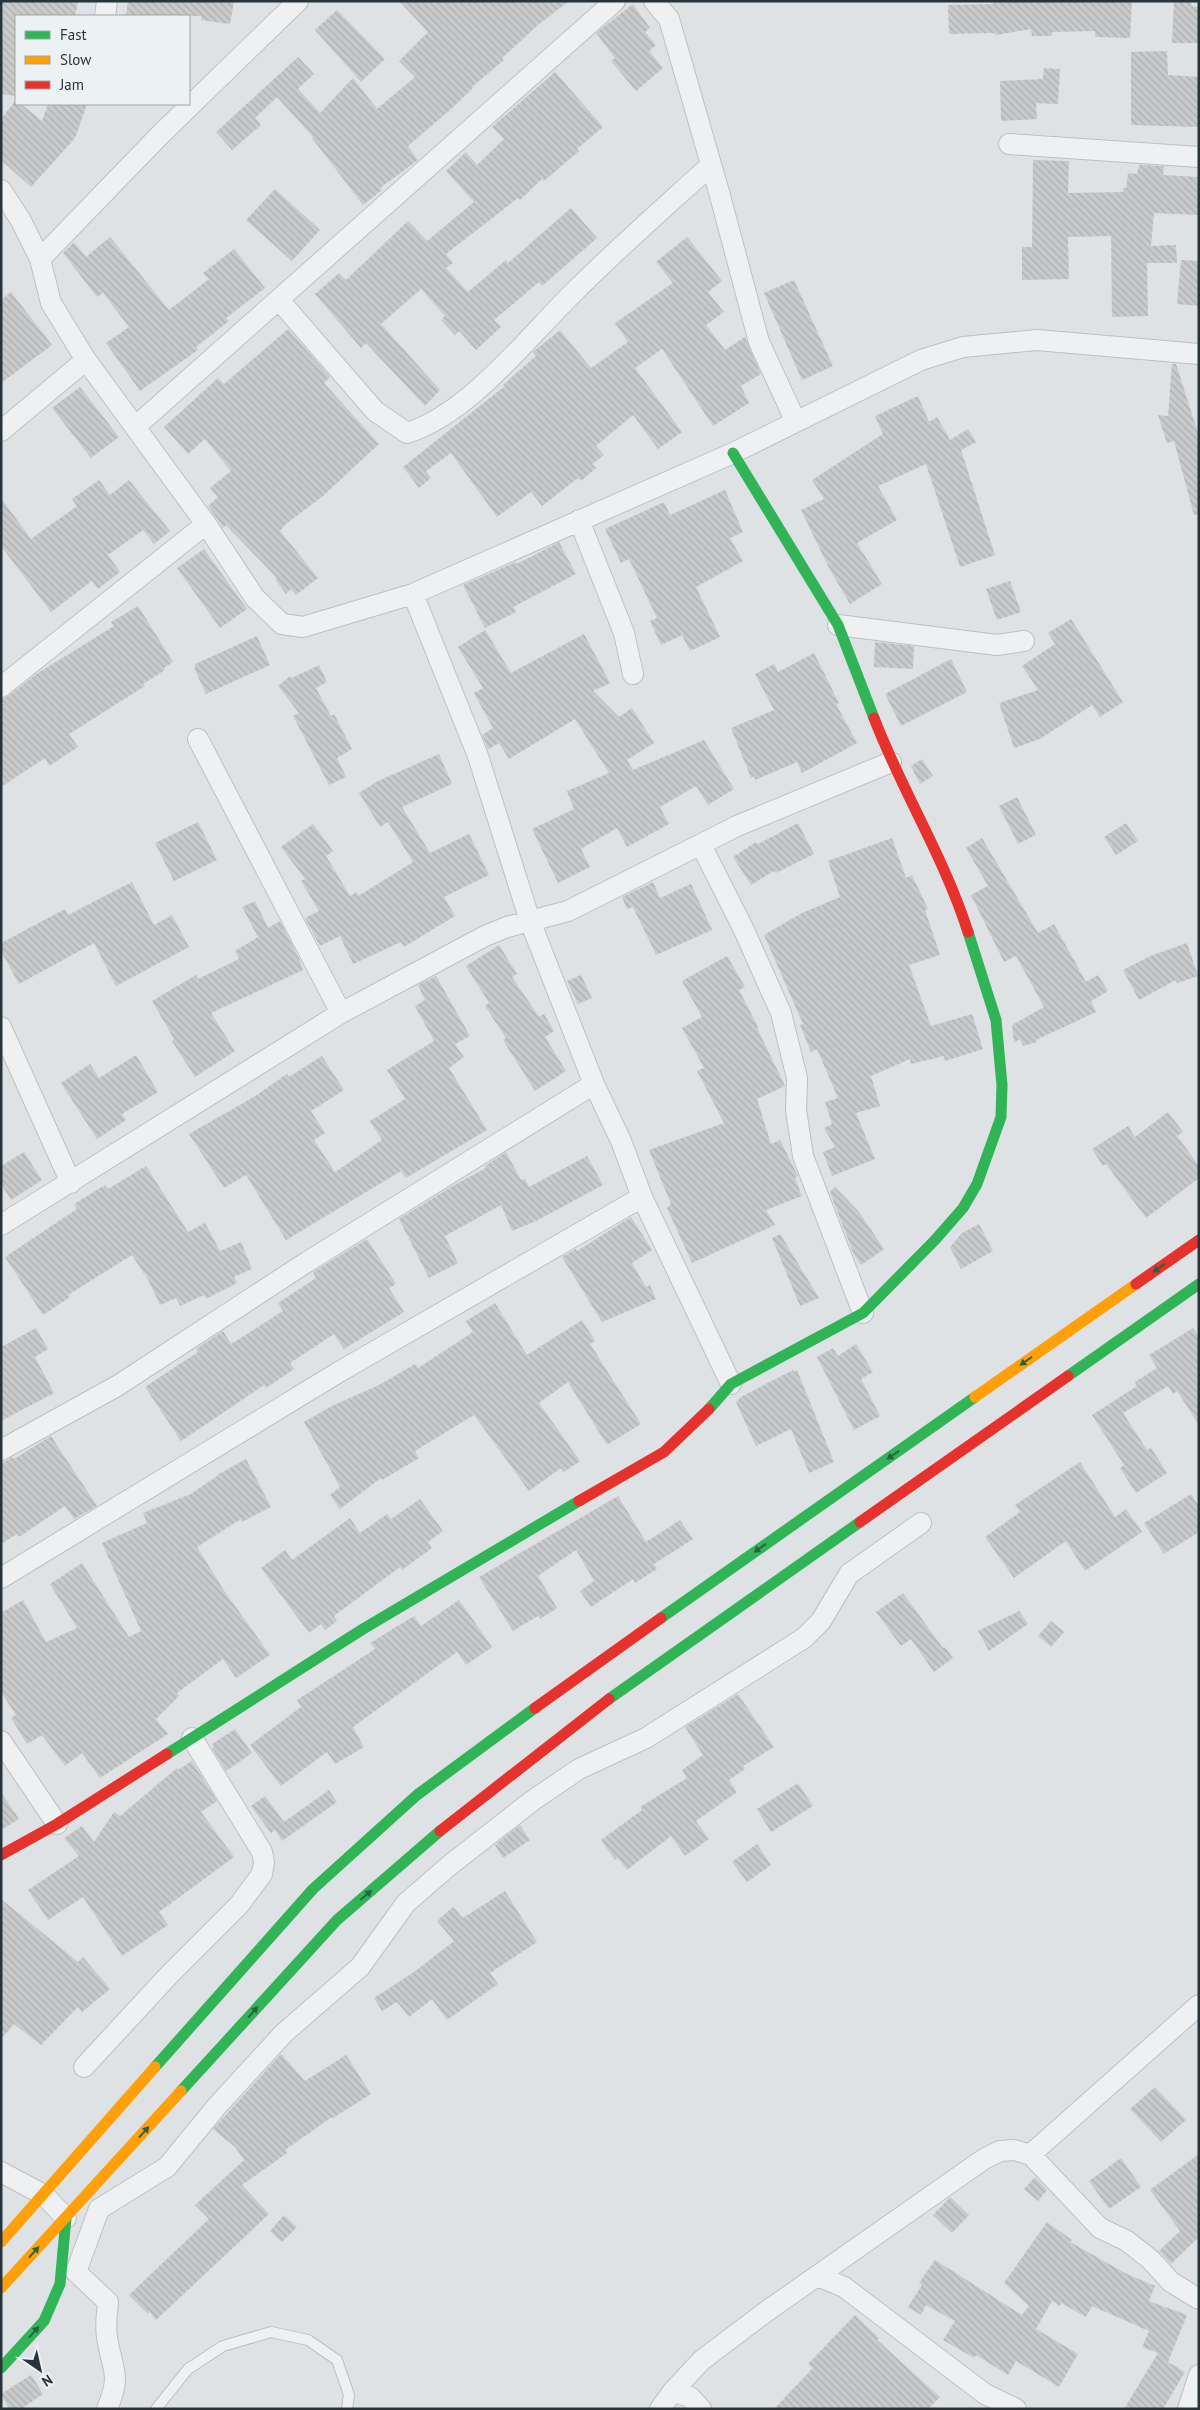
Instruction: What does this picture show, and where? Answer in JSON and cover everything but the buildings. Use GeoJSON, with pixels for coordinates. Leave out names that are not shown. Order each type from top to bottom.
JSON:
{"type":"FeatureCollection","features":[{"type":"Feature","properties":{"kind":"main road"},"geometry":{"type":"LineString","coordinates":[[1,1855],[57,1824],[372,1624],[522,1533],[664,1452],[699,1421],[731,1384],[788,1355],[863,1312],[935,1240],[963,1208],[977,1184],[988,1158],[1001,1117],[1002,1085],[996,1020],[964,919],[929,836],[891,762],[838,624],[733,453]]}},
{"type":"Feature","properties":{"kind":"main road"},"geometry":{"type":"LineString","coordinates":[[1,2242],[313,1889],[417,1795],[573,1680],[1199,1240]]}},
{"type":"Feature","properties":{"kind":"main road"},"geometry":{"type":"LineString","coordinates":[[1,2288],[337,1920],[432,1838],[584,1716],[1199,1284]]}},
{"type":"Feature","properties":{"kind":"main road"},"geometry":{"type":"LineString","coordinates":[[10,2213],[44,2195]]}},
{"type":"Feature","properties":{"kind":"main road"},"geometry":{"type":"LineString","coordinates":[[1,2368],[44,2321],[60,2284],[66,2218]]}},
{"type":"Feature","properties":{"kind":"street"},"geometry":{"type":"LineString","coordinates":[[105,15],[107,1]]}},
{"type":"Feature","properties":{"kind":"street"},"geometry":{"type":"LineString","coordinates":[[40,259],[160,135],[298,1]]}},
{"type":"Feature","properties":{"kind":"street"},"geometry":{"type":"LineString","coordinates":[[135,427],[615,1]]}},
{"type":"Feature","properties":{"kind":"street"},"geometry":{"type":"LineString","coordinates":[[654,1],[669,19],[711,164],[759,342],[796,422]]}},
{"type":"Feature","properties":{"kind":"street"},"geometry":{"type":"LineString","coordinates":[[1009,144],[1199,157]]}},
{"type":"Feature","properties":{"kind":"street"},"geometry":{"type":"LineString","coordinates":[[279,300],[376,411],[407,433],[424,427],[454,408],[509,360],[574,292],[711,164]]}},
{"type":"Feature","properties":{"kind":"street"},"geometry":{"type":"LineString","coordinates":[[1,190],[20,219],[40,259],[51,303],[86,360],[206,524],[255,598],[282,624],[303,627],[413,594],[733,453],[921,360],[963,347],[1037,340],[1199,354]]}},
{"type":"Feature","properties":{"kind":"street"},"geometry":{"type":"LineString","coordinates":[[1,431],[86,360]]}},
{"type":"Feature","properties":{"kind":"street"},"geometry":{"type":"LineString","coordinates":[[579,520],[624,632],[633,674]]}},
{"type":"Feature","properties":{"kind":"street"},"geometry":{"type":"LineString","coordinates":[[1,687],[206,524]]}},
{"type":"Feature","properties":{"kind":"street"},"geometry":{"type":"LineString","coordinates":[[413,594],[478,756],[530,920],[594,1084],[621,1141],[642,1197],[731,1384]]}},
{"type":"Feature","properties":{"kind":"street"},"geometry":{"type":"LineString","coordinates":[[838,624],[997,645],[1024,641]]}},
{"type":"Feature","properties":{"kind":"street"},"geometry":{"type":"LineString","coordinates":[[198,739],[341,1013]]}},
{"type":"Feature","properties":{"kind":"street"},"geometry":{"type":"LineString","coordinates":[[1,1225],[341,1013],[485,936],[530,920],[568,911],[701,846],[737,826],[891,762]]}},
{"type":"Feature","properties":{"kind":"street"},"geometry":{"type":"LineString","coordinates":[[701,846],[742,928],[781,1013],[797,1078],[796,1110],[803,1156],[863,1312]]}},
{"type":"Feature","properties":{"kind":"street"},"geometry":{"type":"LineString","coordinates":[[1,1027],[71,1183]]}},
{"type":"Feature","properties":{"kind":"street"},"geometry":{"type":"LineString","coordinates":[[1,1450],[117,1386],[307,1262],[594,1084]]}},
{"type":"Feature","properties":{"kind":"street"},"geometry":{"type":"LineString","coordinates":[[1,1578],[356,1362],[642,1197]]}},
{"type":"Feature","properties":{"kind":"street"},"geometry":{"type":"LineString","coordinates":[[107,2409],[115,2389],[114,2366],[106,2336],[108,2302],[76,2272],[98,2209],[167,2167],[216,2106],[284,2033],[360,1966],[406,1903],[450,1865],[532,1801],[579,1769],[646,1738],[684,1712],[804,1638],[821,1621],[849,1574],[921,1523]]}},
{"type":"Feature","properties":{"kind":"street"},"geometry":{"type":"LineString","coordinates":[[84,2067],[170,1974],[239,1905],[262,1874],[264,1862],[262,1852],[192,1738]]}},
{"type":"Feature","properties":{"kind":"street"},"geometry":{"type":"LineString","coordinates":[[1,1741],[57,1824]]}},
{"type":"Feature","properties":{"kind":"street"},"geometry":{"type":"LineString","coordinates":[[1030,2155],[1199,2005]]}},
{"type":"Feature","properties":{"kind":"street"},"geometry":{"type":"LineString","coordinates":[[660,2409],[673,2391],[702,2360],[984,2159],[1000,2152],[1014,2150],[1030,2155],[1100,2228],[1127,2241],[1150,2258],[1171,2282],[1199,2300]]}},
{"type":"Feature","properties":{"kind":"street"},"geometry":{"type":"LineString","coordinates":[[1,2172],[44,2195],[66,2218]]}},
{"type":"Feature","properties":{"kind":"street"},"geometry":{"type":"LineString","coordinates":[[818,2276],[844,2287],[985,2394],[1016,2409]]}},
{"type":"Feature","properties":{"kind":"street"},"geometry":{"type":"LineString","coordinates":[[1188,2409],[1199,2375]]}},
{"type":"Feature","properties":{"kind":"street"},"geometry":{"type":"LineString","coordinates":[[673,2391],[690,2397],[701,2409]]}},
{"type":"Feature","properties":{"kind":"lane"},"geometry":{"type":"LineString","coordinates":[[156,2409],[188,2369],[223,2346],[271,2332],[308,2340],[337,2360],[349,2395],[347,2409]]}},
{"type":"Feature","properties":{"kind":"traffic: fast"},"geometry":{"type":"LineString","coordinates":[[733,453],[838,625],[874,718]]}},
{"type":"Feature","properties":{"kind":"traffic: fast"},"geometry":{"type":"LineString","coordinates":[[709,1409],[731,1384],[863,1313],[935,1240],[963,1208],[977,1184],[1001,1117],[1002,1085],[996,1020],[968,932]]}},
{"type":"Feature","properties":{"kind":"traffic: fast"},"geometry":{"type":"LineString","coordinates":[[1068,1376],[1199,1284]]}},
{"type":"Feature","properties":{"kind":"traffic: fast"},"geometry":{"type":"LineString","coordinates":[[661,1618],[975,1397]]}},
{"type":"Feature","properties":{"kind":"traffic: fast"},"geometry":{"type":"LineString","coordinates":[[167,1754],[363,1629],[579,1501]]}},
{"type":"Feature","properties":{"kind":"traffic: fast"},"geometry":{"type":"LineString","coordinates":[[609,1699],[860,1522]]}},
{"type":"Feature","properties":{"kind":"traffic: fast"},"geometry":{"type":"LineString","coordinates":[[155,2067],[313,1889],[417,1795],[535,1708]]}},
{"type":"Feature","properties":{"kind":"traffic: fast"},"geometry":{"type":"LineString","coordinates":[[181,2091],[337,1920],[440,1831]]}},
{"type":"Feature","properties":{"kind":"traffic: fast"},"geometry":{"type":"LineString","coordinates":[[1,2368],[44,2321],[60,2284],[66,2218]]}},
{"type":"Feature","properties":{"kind":"traffic: slow"},"geometry":{"type":"LineString","coordinates":[[975,1397],[1136,1284]]}},
{"type":"Feature","properties":{"kind":"traffic: slow"},"geometry":{"type":"LineString","coordinates":[[1,2242],[155,2067]]}},
{"type":"Feature","properties":{"kind":"traffic: slow"},"geometry":{"type":"LineString","coordinates":[[1,2288],[181,2091]]}},
{"type":"Feature","properties":{"kind":"traffic: jam"},"geometry":{"type":"LineString","coordinates":[[874,718],[897,772],[947,877],[968,932]]}},
{"type":"Feature","properties":{"kind":"traffic: jam"},"geometry":{"type":"LineString","coordinates":[[1136,1284],[1199,1240]]}},
{"type":"Feature","properties":{"kind":"traffic: jam"},"geometry":{"type":"LineString","coordinates":[[860,1522],[1068,1376]]}},
{"type":"Feature","properties":{"kind":"traffic: jam"},"geometry":{"type":"LineString","coordinates":[[579,1501],[664,1452],[709,1409]]}},
{"type":"Feature","properties":{"kind":"traffic: jam"},"geometry":{"type":"LineString","coordinates":[[535,1708],[661,1618]]}},
{"type":"Feature","properties":{"kind":"traffic: jam"},"geometry":{"type":"LineString","coordinates":[[440,1831],[609,1699]]}},
{"type":"Feature","properties":{"kind":"traffic: jam"},"geometry":{"type":"LineString","coordinates":[[1,1855],[57,1824],[167,1754]]}}]}
